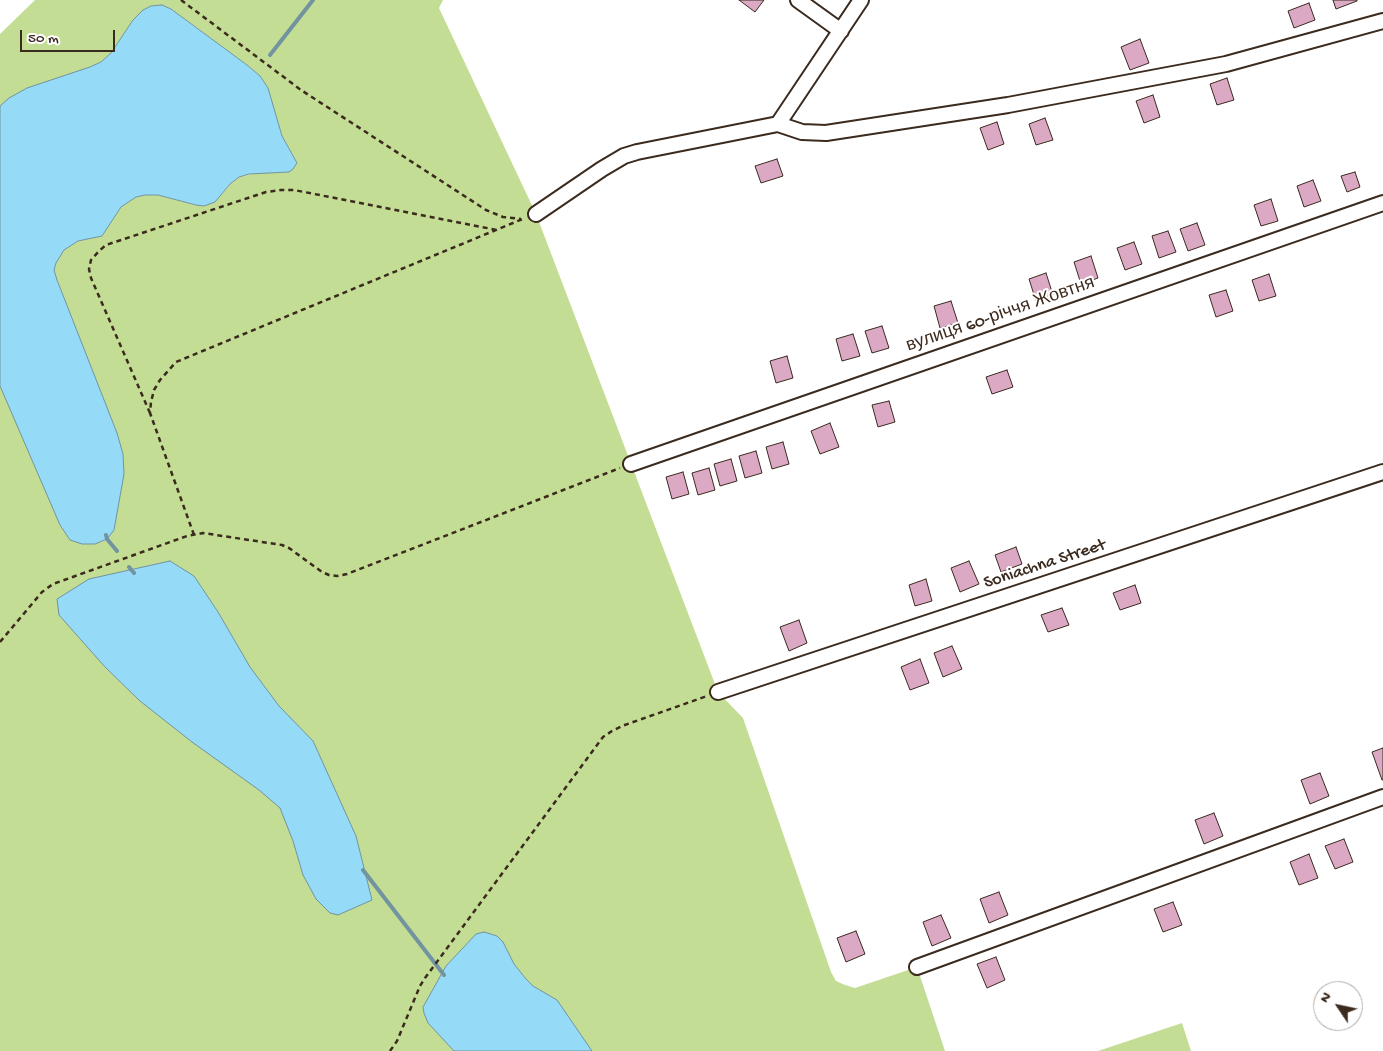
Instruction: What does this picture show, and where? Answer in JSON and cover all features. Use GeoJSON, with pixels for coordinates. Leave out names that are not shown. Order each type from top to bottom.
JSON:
{"type":"FeatureCollection","features":[{"type":"Feature","properties":{"kind":"street"},"geometry":{"type":"LineString","coordinates":[[798,0],[841,31]]}},
{"type":"Feature","properties":{"kind":"street"},"geometry":{"type":"LineString","coordinates":[[778,124],[861,0]]}},
{"type":"Feature","properties":{"kind":"street"},"geometry":{"type":"LineString","coordinates":[[536,214],[624,156],[637,152],[778,124],[802,132],[826,133],[1008,105],[1226,64],[1383,21]]}},
{"type":"Feature","properties":{"kind":"street","name":"вулиця 60-річчя Жовтня"},"geometry":{"type":"LineString","coordinates":[[631,464],[1383,203]]}},
{"type":"Feature","properties":{"kind":"street","name":"Soniachna Street"},"geometry":{"type":"LineString","coordinates":[[718,692],[1383,472]]}},
{"type":"Feature","properties":{"kind":"street"},"geometry":{"type":"LineString","coordinates":[[917,968],[1383,797]]}},
{"type":"Feature","properties":{"kind":"path"},"geometry":{"type":"LineString","coordinates":[[180,0],[301,90],[486,210],[503,217],[523,219]]}},
{"type":"Feature","properties":{"kind":"path"},"geometry":{"type":"LineString","coordinates":[[194,535],[150,413],[91,278],[89,269],[98,250],[106,245],[266,192],[282,190],[294,190],[497,230]]}},
{"type":"Feature","properties":{"kind":"path"},"geometry":{"type":"LineString","coordinates":[[150,413],[154,390],[176,362],[536,214]]}},
{"type":"Feature","properties":{"kind":"path"},"geometry":{"type":"LineString","coordinates":[[0,642],[42,592],[53,584],[187,536],[202,533],[282,546],[289,548],[322,572],[337,576],[354,572],[631,464]]}},
{"type":"Feature","properties":{"kind":"path"},"geometry":{"type":"LineString","coordinates":[[390,1051],[397,1041],[420,986],[603,738],[622,726],[718,692]]}},
{"type":"Feature","properties":{"kind":"green space"},"geometry":{"type":"Polygon","coordinates":[[[35,0],[443,0],[439,8],[536,214],[718,692],[743,718],[831,972],[836,981],[855,988],[917,967],[945,1051],[0,1051],[0,227],[102,235],[121,207],[136,197],[158,195],[196,205],[215,202],[230,184],[239,177],[297,163],[282,136],[260,76],[171,9],[162,5],[133,20],[111,53],[101,62],[0,107],[0,34],[35,0]]]}},
{"type":"Feature","properties":{"kind":"green space"},"geometry":{"type":"Polygon","coordinates":[[[1182,1023],[1191,1051],[1098,1051],[1182,1023]]]}},
{"type":"Feature","properties":{"kind":"water"},"geometry":{"type":"Polygon","coordinates":[[[162,5],[171,9],[260,76],[268,88],[282,136],[297,163],[289,172],[249,174],[239,177],[230,184],[215,202],[204,206],[158,195],[136,197],[121,207],[102,236],[78,241],[64,250],[56,263],[54,270],[57,280],[117,433],[123,454],[124,474],[114,530],[107,539],[95,544],[82,544],[70,540],[60,525],[0,386],[0,106],[9,98],[27,88],[101,62],[111,53],[133,20],[143,10],[151,6],[162,5]]]}},
{"type":"Feature","properties":{"kind":"water"},"geometry":{"type":"Polygon","coordinates":[[[170,561],[194,576],[218,612],[250,667],[279,706],[313,741],[356,836],[372,900],[338,915],[330,913],[316,899],[303,875],[293,841],[280,808],[259,790],[192,742],[140,701],[105,667],[59,615],[57,599],[89,579],[170,561]]]}},
{"type":"Feature","properties":{"kind":"water"},"geometry":{"type":"Polygon","coordinates":[[[484,932],[497,936],[503,942],[514,964],[533,986],[557,1000],[592,1051],[454,1051],[428,1023],[423,1007],[446,966],[476,934],[484,932]]]}},
{"type":"Feature","properties":{"kind":"building"},"geometry":{"type":"Polygon","coordinates":[[[739,0],[764,0],[755,12],[739,0]]]}},
{"type":"Feature","properties":{"kind":"building"},"geometry":{"type":"Polygon","coordinates":[[[1333,0],[1357,0],[1357,1],[1336,9],[1333,0]]]}},
{"type":"Feature","properties":{"kind":"building"},"geometry":{"type":"Polygon","coordinates":[[[1309,3],[1315,20],[1294,28],[1288,11],[1309,3]]]}},
{"type":"Feature","properties":{"kind":"building"},"geometry":{"type":"Polygon","coordinates":[[[1140,39],[1149,63],[1130,70],[1121,47],[1140,39]]]}},
{"type":"Feature","properties":{"kind":"building"},"geometry":{"type":"Polygon","coordinates":[[[1227,78],[1234,100],[1217,105],[1210,84],[1227,78]]]}},
{"type":"Feature","properties":{"kind":"building"},"geometry":{"type":"Polygon","coordinates":[[[1153,95],[1160,117],[1144,123],[1136,101],[1153,95]]]}},
{"type":"Feature","properties":{"kind":"building"},"geometry":{"type":"Polygon","coordinates":[[[1045,118],[1053,140],[1036,145],[1029,124],[1045,118]]]}},
{"type":"Feature","properties":{"kind":"building"},"geometry":{"type":"Polygon","coordinates":[[[997,122],[1004,144],[988,150],[980,128],[997,122]]]}},
{"type":"Feature","properties":{"kind":"building"},"geometry":{"type":"Polygon","coordinates":[[[777,159],[783,176],[761,183],[755,166],[777,159]]]}},
{"type":"Feature","properties":{"kind":"building"},"geometry":{"type":"Polygon","coordinates":[[[1355,172],[1360,187],[1347,192],[1341,176],[1355,172]]]}},
{"type":"Feature","properties":{"kind":"building"},"geometry":{"type":"Polygon","coordinates":[[[1313,180],[1321,201],[1304,207],[1297,186],[1313,180]]]}},
{"type":"Feature","properties":{"kind":"building"},"geometry":{"type":"Polygon","coordinates":[[[1271,199],[1278,221],[1261,226],[1254,205],[1271,199]]]}},
{"type":"Feature","properties":{"kind":"building"},"geometry":{"type":"Polygon","coordinates":[[[1197,223],[1205,245],[1188,251],[1180,229],[1197,223]]]}},
{"type":"Feature","properties":{"kind":"building"},"geometry":{"type":"Polygon","coordinates":[[[1168,231],[1176,252],[1159,258],[1152,236],[1168,231]]]}},
{"type":"Feature","properties":{"kind":"building"},"geometry":{"type":"Polygon","coordinates":[[[1134,242],[1142,264],[1125,270],[1117,248],[1134,242]]]}},
{"type":"Feature","properties":{"kind":"building"},"geometry":{"type":"Polygon","coordinates":[[[1091,256],[1098,278],[1081,284],[1074,262],[1091,256]]]}},
{"type":"Feature","properties":{"kind":"building"},"geometry":{"type":"Polygon","coordinates":[[[1046,273],[1053,295],[1036,301],[1029,279],[1046,273]]]}},
{"type":"Feature","properties":{"kind":"building"},"geometry":{"type":"Polygon","coordinates":[[[1269,274],[1276,296],[1259,301],[1252,280],[1269,274]]]}},
{"type":"Feature","properties":{"kind":"building"},"geometry":{"type":"Polygon","coordinates":[[[1226,290],[1233,311],[1216,317],[1209,295],[1226,290]]]}},
{"type":"Feature","properties":{"kind":"building"},"geometry":{"type":"Polygon","coordinates":[[[951,301],[958,323],[940,328],[934,306],[951,301]]]}},
{"type":"Feature","properties":{"kind":"building"},"geometry":{"type":"Polygon","coordinates":[[[882,326],[889,348],[872,353],[865,331],[882,326]]]}},
{"type":"Feature","properties":{"kind":"building"},"geometry":{"type":"Polygon","coordinates":[[[853,334],[860,356],[842,361],[836,339],[853,334]]]}},
{"type":"Feature","properties":{"kind":"building"},"geometry":{"type":"Polygon","coordinates":[[[787,356],[793,378],[776,383],[770,361],[787,356]]]}},
{"type":"Feature","properties":{"kind":"building"},"geometry":{"type":"Polygon","coordinates":[[[1007,370],[1013,387],[992,394],[986,377],[1007,370]]]}},
{"type":"Feature","properties":{"kind":"building"},"geometry":{"type":"Polygon","coordinates":[[[889,401],[895,422],[878,427],[872,405],[889,401]]]}},
{"type":"Feature","properties":{"kind":"building"},"geometry":{"type":"Polygon","coordinates":[[[830,423],[839,447],[820,454],[811,431],[830,423]]]}},
{"type":"Feature","properties":{"kind":"building"},"geometry":{"type":"Polygon","coordinates":[[[783,442],[789,464],[772,469],[766,447],[783,442]]]}},
{"type":"Feature","properties":{"kind":"building"},"geometry":{"type":"Polygon","coordinates":[[[756,451],[762,473],[745,478],[739,456],[756,451]]]}},
{"type":"Feature","properties":{"kind":"building"},"geometry":{"type":"Polygon","coordinates":[[[731,459],[737,481],[720,486],[714,464],[731,459]]]}},
{"type":"Feature","properties":{"kind":"building"},"geometry":{"type":"Polygon","coordinates":[[[709,468],[715,490],[698,495],[692,473],[709,468]]]}},
{"type":"Feature","properties":{"kind":"building"},"geometry":{"type":"Polygon","coordinates":[[[683,472],[689,494],[672,499],[666,477],[683,472]]]}},
{"type":"Feature","properties":{"kind":"building"},"geometry":{"type":"Polygon","coordinates":[[[1016,547],[1022,564],[1001,572],[995,555],[1016,547]]]}},
{"type":"Feature","properties":{"kind":"building"},"geometry":{"type":"Polygon","coordinates":[[[969,561],[979,584],[960,592],[951,568],[969,561]]]}},
{"type":"Feature","properties":{"kind":"building"},"geometry":{"type":"Polygon","coordinates":[[[926,579],[932,601],[915,606],[909,585],[926,579]]]}},
{"type":"Feature","properties":{"kind":"building"},"geometry":{"type":"Polygon","coordinates":[[[1135,585],[1141,603],[1120,610],[1113,593],[1135,585]]]}},
{"type":"Feature","properties":{"kind":"building"},"geometry":{"type":"Polygon","coordinates":[[[1062,608],[1069,625],[1048,632],[1041,615],[1062,608]]]}},
{"type":"Feature","properties":{"kind":"building"},"geometry":{"type":"Polygon","coordinates":[[[799,620],[807,643],[789,651],[780,627],[799,620]]]}},
{"type":"Feature","properties":{"kind":"building"},"geometry":{"type":"Polygon","coordinates":[[[952,646],[962,669],[943,677],[934,653],[952,646]]]}},
{"type":"Feature","properties":{"kind":"building"},"geometry":{"type":"Polygon","coordinates":[[[920,659],[929,683],[910,690],[901,667],[920,659]]]}},
{"type":"Feature","properties":{"kind":"building"},"geometry":{"type":"Polygon","coordinates":[[[1383,748],[1383,780],[1382,780],[1372,752],[1383,748]]]}},
{"type":"Feature","properties":{"kind":"building"},"geometry":{"type":"Polygon","coordinates":[[[1320,773],[1329,796],[1310,804],[1301,780],[1320,773]]]}},
{"type":"Feature","properties":{"kind":"building"},"geometry":{"type":"Polygon","coordinates":[[[1214,813],[1223,836],[1204,844],[1195,820],[1214,813]]]}},
{"type":"Feature","properties":{"kind":"building"},"geometry":{"type":"Polygon","coordinates":[[[1344,839],[1353,862],[1335,869],[1325,846],[1344,839]]]}},
{"type":"Feature","properties":{"kind":"building"},"geometry":{"type":"Polygon","coordinates":[[[1309,854],[1318,878],[1299,885],[1290,862],[1309,854]]]}},
{"type":"Feature","properties":{"kind":"building"},"geometry":{"type":"Polygon","coordinates":[[[999,892],[1008,915],[989,923],[980,899],[999,892]]]}},
{"type":"Feature","properties":{"kind":"building"},"geometry":{"type":"Polygon","coordinates":[[[1173,902],[1182,925],[1163,932],[1154,909],[1173,902]]]}},
{"type":"Feature","properties":{"kind":"building"},"geometry":{"type":"Polygon","coordinates":[[[941,915],[951,938],[932,946],[923,922],[941,915]]]}},
{"type":"Feature","properties":{"kind":"building"},"geometry":{"type":"Polygon","coordinates":[[[856,931],[865,954],[846,962],[837,938],[856,931]]]}},
{"type":"Feature","properties":{"kind":"building"},"geometry":{"type":"Polygon","coordinates":[[[996,957],[1005,980],[987,988],[977,964],[996,957]]]}},
{"type":"Feature","properties":{"kind":"waterway"},"geometry":{"type":"LineString","coordinates":[[270,55],[313,0]]}},
{"type":"Feature","properties":{"kind":"waterway"},"geometry":{"type":"LineString","coordinates":[[106,535],[117,551]]}},
{"type":"Feature","properties":{"kind":"waterway"},"geometry":{"type":"LineString","coordinates":[[129,567],[134,573]]}},
{"type":"Feature","properties":{"kind":"waterway"},"geometry":{"type":"LineString","coordinates":[[363,870],[444,975]]}}]}
